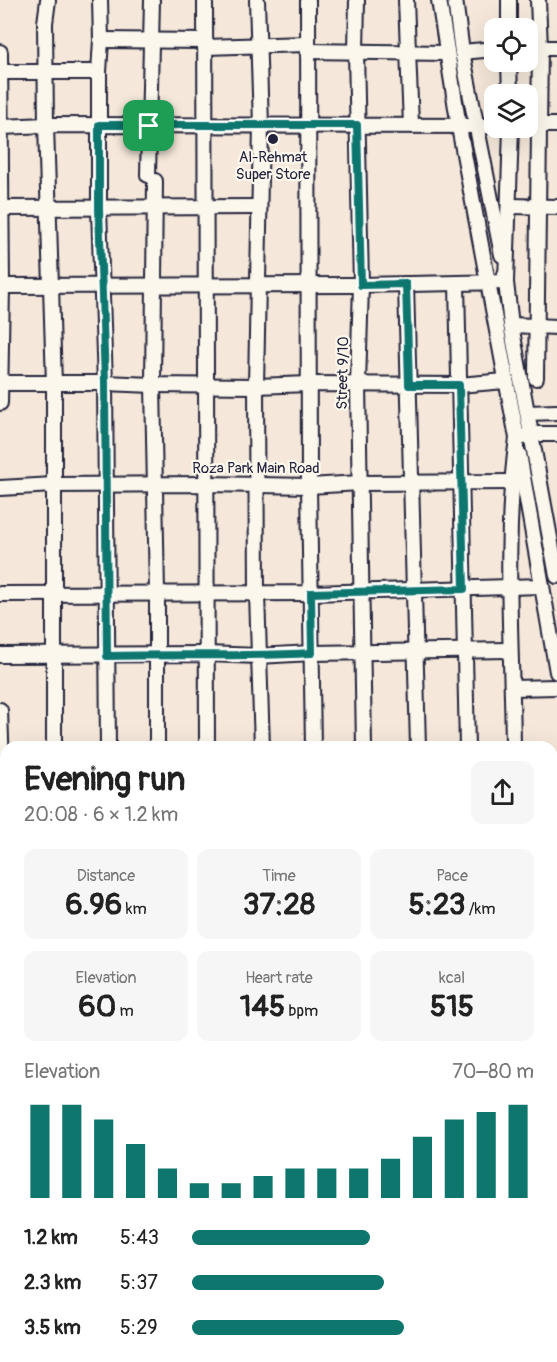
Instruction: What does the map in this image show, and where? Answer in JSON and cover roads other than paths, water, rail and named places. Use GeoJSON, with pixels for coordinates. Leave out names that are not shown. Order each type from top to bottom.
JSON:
{"type":"FeatureCollection","features":[{"type":"Feature","properties":{"kind":"street"},"geometry":{"type":"LineString","coordinates":[[48,0],[45,23],[49,286],[54,384],[54,741]]}},
{"type":"Feature","properties":{"kind":"street"},"geometry":{"type":"LineString","coordinates":[[99,0],[101,40],[99,209],[105,382],[108,741]]}},
{"type":"Feature","properties":{"kind":"street"},"geometry":{"type":"LineString","coordinates":[[152,0],[149,126],[155,209],[153,385],[156,485],[157,741]]}},
{"type":"Feature","properties":{"kind":"street"},"geometry":{"type":"LineString","coordinates":[[204,0],[207,741]]}},
{"type":"Feature","properties":{"kind":"street"},"geometry":{"type":"LineString","coordinates":[[257,0],[261,125],[256,486],[258,656],[262,741]]}},
{"type":"Feature","properties":{"kind":"street"},"geometry":{"type":"LineString","coordinates":[[308,0],[309,486],[313,741]]}},
{"type":"Feature","properties":{"kind":"street","name":"Street 9/10"},"geometry":{"type":"LineString","coordinates":[[357,0],[361,285],[358,384],[364,741]]}},
{"type":"Feature","properties":{"kind":"street"},"geometry":{"type":"LineString","coordinates":[[406,0],[406,51],[411,125]]}},
{"type":"Feature","properties":{"kind":"street"},"geometry":{"type":"LineString","coordinates":[[438,0],[557,672]]}},
{"type":"Feature","properties":{"kind":"street"},"geometry":{"type":"LineString","coordinates":[[454,0],[462,52],[493,202],[511,325],[532,434],[550,511],[557,576]]}},
{"type":"Feature","properties":{"kind":"street"},"geometry":{"type":"LineString","coordinates":[[509,0],[509,18]]}},
{"type":"Feature","properties":{"kind":"street"},"geometry":{"type":"LineString","coordinates":[[536,18],[538,0]]}},
{"type":"Feature","properties":{"kind":"street"},"geometry":{"type":"LineString","coordinates":[[101,40],[152,40],[356,51],[446,53]]}},
{"type":"Feature","properties":{"kind":"street"},"geometry":{"type":"LineString","coordinates":[[538,48],[557,48]]}},
{"type":"Feature","properties":{"kind":"street"},"geometry":{"type":"LineString","coordinates":[[462,52],[484,50]]}},
{"type":"Feature","properties":{"kind":"street"},"geometry":{"type":"LineString","coordinates":[[0,52],[2,127],[0,403]]}},
{"type":"Feature","properties":{"kind":"street"},"geometry":{"type":"LineString","coordinates":[[0,72],[99,72]]}},
{"type":"Feature","properties":{"kind":"street"},"geometry":{"type":"LineString","coordinates":[[2,127],[46,125],[484,127]]}},
{"type":"Feature","properties":{"kind":"street"},"geometry":{"type":"LineString","coordinates":[[538,125],[557,125]]}},
{"type":"Feature","properties":{"kind":"street"},"geometry":{"type":"LineString","coordinates":[[506,282],[511,138]]}},
{"type":"Feature","properties":{"kind":"street"},"geometry":{"type":"LineString","coordinates":[[534,138],[537,206],[537,378]]}},
{"type":"Feature","properties":{"kind":"street"},"geometry":{"type":"LineString","coordinates":[[510,206],[557,207]]}},
{"type":"Feature","properties":{"kind":"street"},"geometry":{"type":"LineString","coordinates":[[0,208],[260,207]]}},
{"type":"Feature","properties":{"kind":"street"},"geometry":{"type":"LineString","coordinates":[[2,286],[361,285],[506,282]]}},
{"type":"Feature","properties":{"kind":"street"},"geometry":{"type":"LineString","coordinates":[[406,284],[418,741]]}},
{"type":"Feature","properties":{"kind":"street"},"geometry":{"type":"LineString","coordinates":[[457,284],[466,741]]}},
{"type":"Feature","properties":{"kind":"street"},"geometry":{"type":"LineString","coordinates":[[511,325],[557,327]]}},
{"type":"Feature","properties":{"kind":"street"},"geometry":{"type":"LineString","coordinates":[[1,383],[105,382],[256,386],[459,385],[505,381]]}},
{"type":"Feature","properties":{"kind":"street"},"geometry":{"type":"LineString","coordinates":[[528,412],[557,411]]}},
{"type":"Feature","properties":{"kind":"street"},"geometry":{"type":"LineString","coordinates":[[517,438],[532,434],[557,434]]}},
{"type":"Feature","properties":{"kind":"street"},"geometry":{"type":"LineString","coordinates":[[513,741],[508,588],[511,482],[517,438]]}},
{"type":"Feature","properties":{"kind":"street","name":"Roza Park Main Road"},"geometry":{"type":"LineString","coordinates":[[0,488],[54,485],[309,486],[360,483],[511,482]]}},
{"type":"Feature","properties":{"kind":"street"},"geometry":{"type":"LineString","coordinates":[[0,594],[208,592],[257,594],[541,586]]}},
{"type":"Feature","properties":{"kind":"street"},"geometry":{"type":"LineString","coordinates":[[0,655],[207,654],[258,656],[509,650]]}},
{"type":"Feature","properties":{"kind":"street"},"geometry":{"type":"LineString","coordinates":[[512,688],[557,687]]}},
{"type":"Feature","properties":{"kind":"street"},"geometry":{"type":"LineString","coordinates":[[0,710],[1,741]]}},
{"type":"Feature","properties":{"kind":"place","name":"Al-Rehmat Super Store"},"geometry":{"type":"Point","coordinates":[273,139]}}]}
